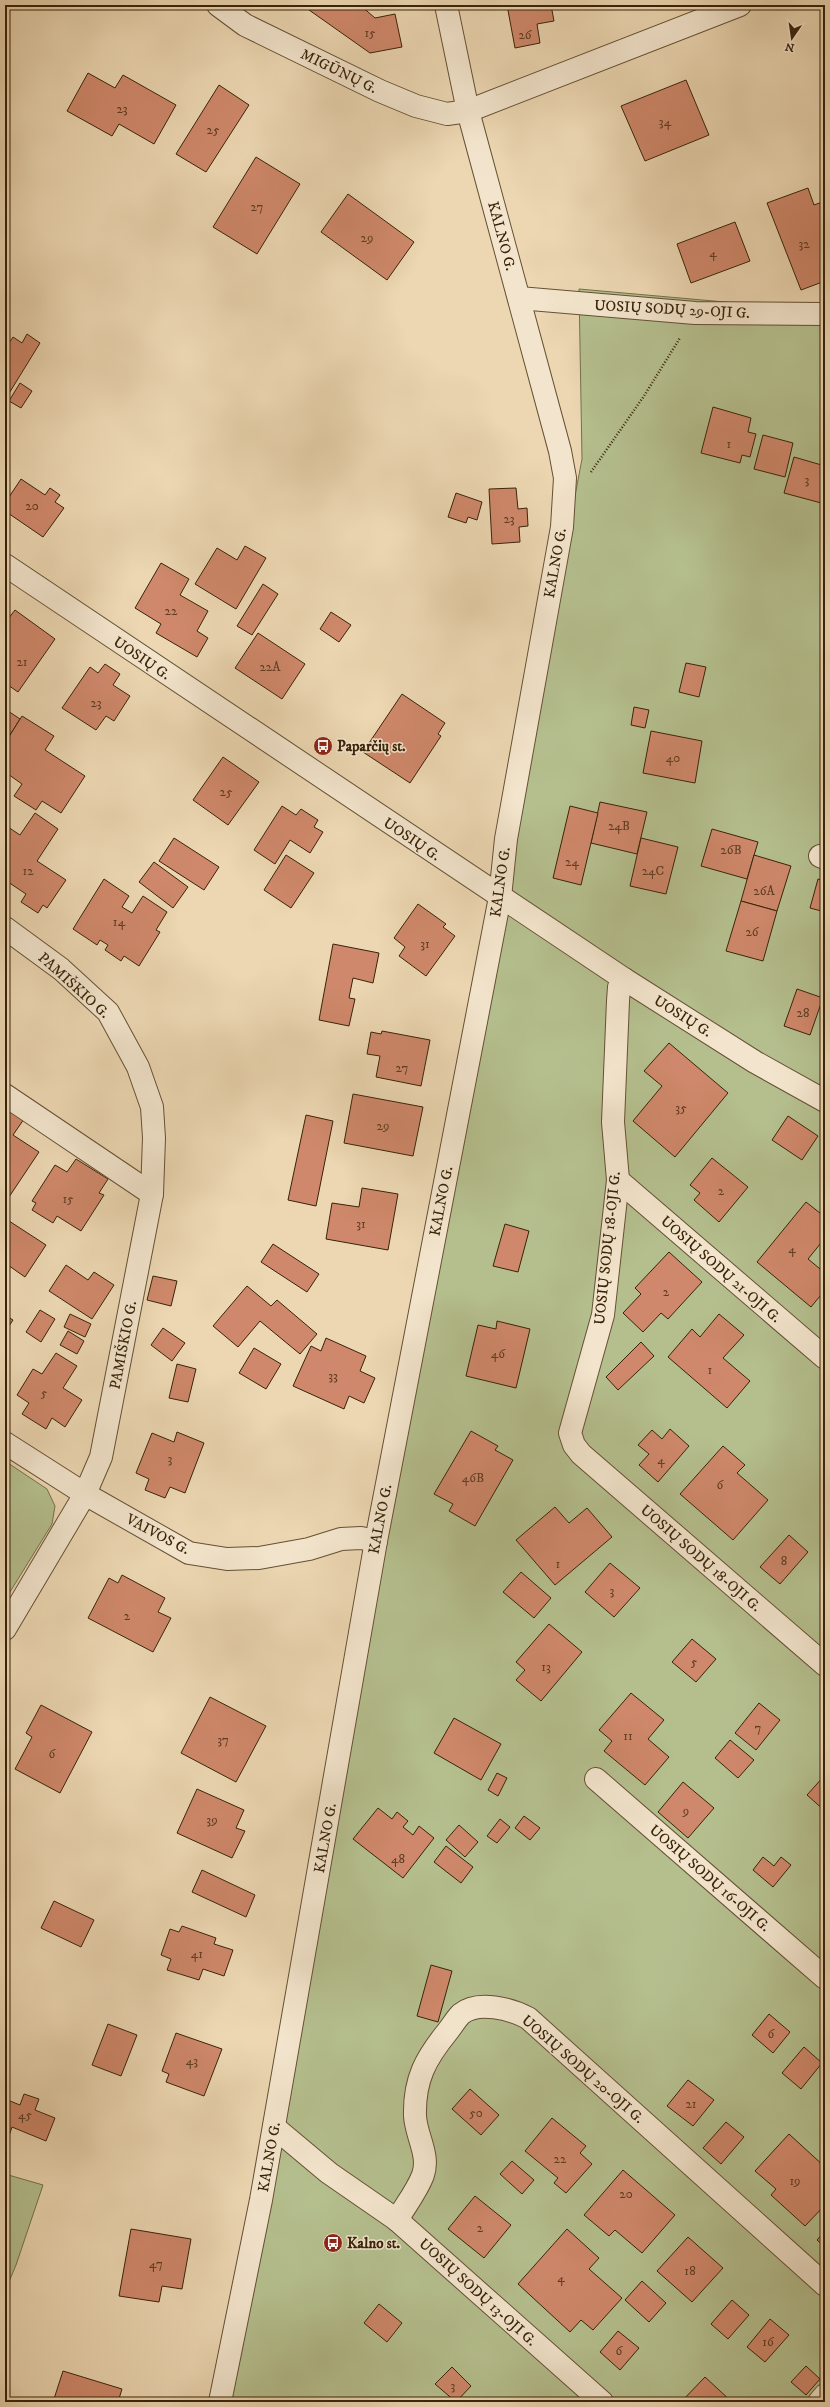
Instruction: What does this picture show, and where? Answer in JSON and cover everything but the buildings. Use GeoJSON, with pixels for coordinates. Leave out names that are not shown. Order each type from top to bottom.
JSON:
{"type":"FeatureCollection","features":[{"type":"Feature","properties":{"kind":"street","name":"MIGŪNŲ G."},"geometry":{"type":"LineString","coordinates":[[218,5],[245,25],[395,97],[416,106],[447,114],[468,111],[740,5]]}},
{"type":"Feature","properties":{"kind":"street","name":"KALNO G."},"geometry":{"type":"LineString","coordinates":[[225,2399],[376,1541],[500,897],[507,832],[562,527],[565,478],[560,451],[468,111],[446,5]]}},
{"type":"Feature","properties":{"kind":"street","name":"UOSIŲ SODŲ 29-OJI G."},"geometry":{"type":"LineString","coordinates":[[519,298],[695,313],[825,314]]}},
{"type":"Feature","properties":{"kind":"street","name":"UOSIŲ G."},"geometry":{"type":"LineString","coordinates":[[5,566],[624,979],[755,1062],[825,1101]]}},
{"type":"Feature","properties":{"kind":"street","name":"PAMIŠKIO G."},"geometry":{"type":"LineString","coordinates":[[5,928],[61,969],[108,1012],[138,1067],[152,1107],[154,1138],[152,1194],[101,1457],[85,1494],[5,1629]]}},
{"type":"Feature","properties":{"kind":"street","name":"UOSIŲ SODŲ 18-OJI G."},"geometry":{"type":"LineString","coordinates":[[624,979],[619,986],[613,1122],[618,1180],[603,1316],[570,1433],[574,1445],[587,1459],[825,1665]]}},
{"type":"Feature","properties":{"kind":"street"},"geometry":{"type":"LineString","coordinates":[[5,1095],[152,1194]]}},
{"type":"Feature","properties":{"kind":"street","name":"UOSIŲ SODŲ 21-OJI G."},"geometry":{"type":"LineString","coordinates":[[618,1180],[825,1358]]}},
{"type":"Feature","properties":{"kind":"street","name":"VAIVOS G."},"geometry":{"type":"LineString","coordinates":[[5,1443],[85,1494],[189,1553],[227,1560],[259,1558],[295,1551],[341,1539],[361,1538],[376,1541]]}},
{"type":"Feature","properties":{"kind":"street","name":"UOSIŲ SODŲ 16-OJI G."},"geometry":{"type":"LineString","coordinates":[[596,1779],[825,1978]]}},
{"type":"Feature","properties":{"kind":"street","name":"UOSIŲ SODŲ 20-OJI G."},"geometry":{"type":"LineString","coordinates":[[397,2220],[423,2175],[425,2154],[415,2117],[421,2074],[429,2054],[462,2013],[478,2008],[495,2007],[513,2010],[528,2018],[825,2285]]}},
{"type":"Feature","properties":{"kind":"street","name":"UOSIŲ SODŲ 13-OJI G."},"geometry":{"type":"LineString","coordinates":[[274,2127],[329,2173],[397,2220],[602,2402]]}},
{"type":"Feature","properties":{"kind":"street"},"geometry":{"type":"LineString","coordinates":[[819,2402],[825,2396]]}},
{"type":"Feature","properties":{"kind":"path"},"geometry":{"type":"LineString","coordinates":[[588,476],[644,396],[695,313]]}},
{"type":"Feature","properties":{"kind":"green space"},"geometry":{"type":"Polygon","coordinates":[[[579,289],[792,308],[825,307],[825,2402],[212,2402],[582,459],[579,289]]]}},
{"type":"Feature","properties":{"kind":"green space"},"geometry":{"type":"Polygon","coordinates":[[[5,1461],[47,1489],[55,1506],[52,1524],[5,1600],[5,1461]]]}},
{"type":"Feature","properties":{"kind":"green space"},"geometry":{"type":"Polygon","coordinates":[[[5,2174],[43,2185],[16,2265],[5,2291],[5,2174]]]}},
{"type":"Feature","properties":{"kind":"place","name":"Paparčių st."},"geometry":{"type":"Point","coordinates":[323,746]}},
{"type":"Feature","properties":{"kind":"place","name":"Kalno st."},"geometry":{"type":"Point","coordinates":[333,2243]}}]}
